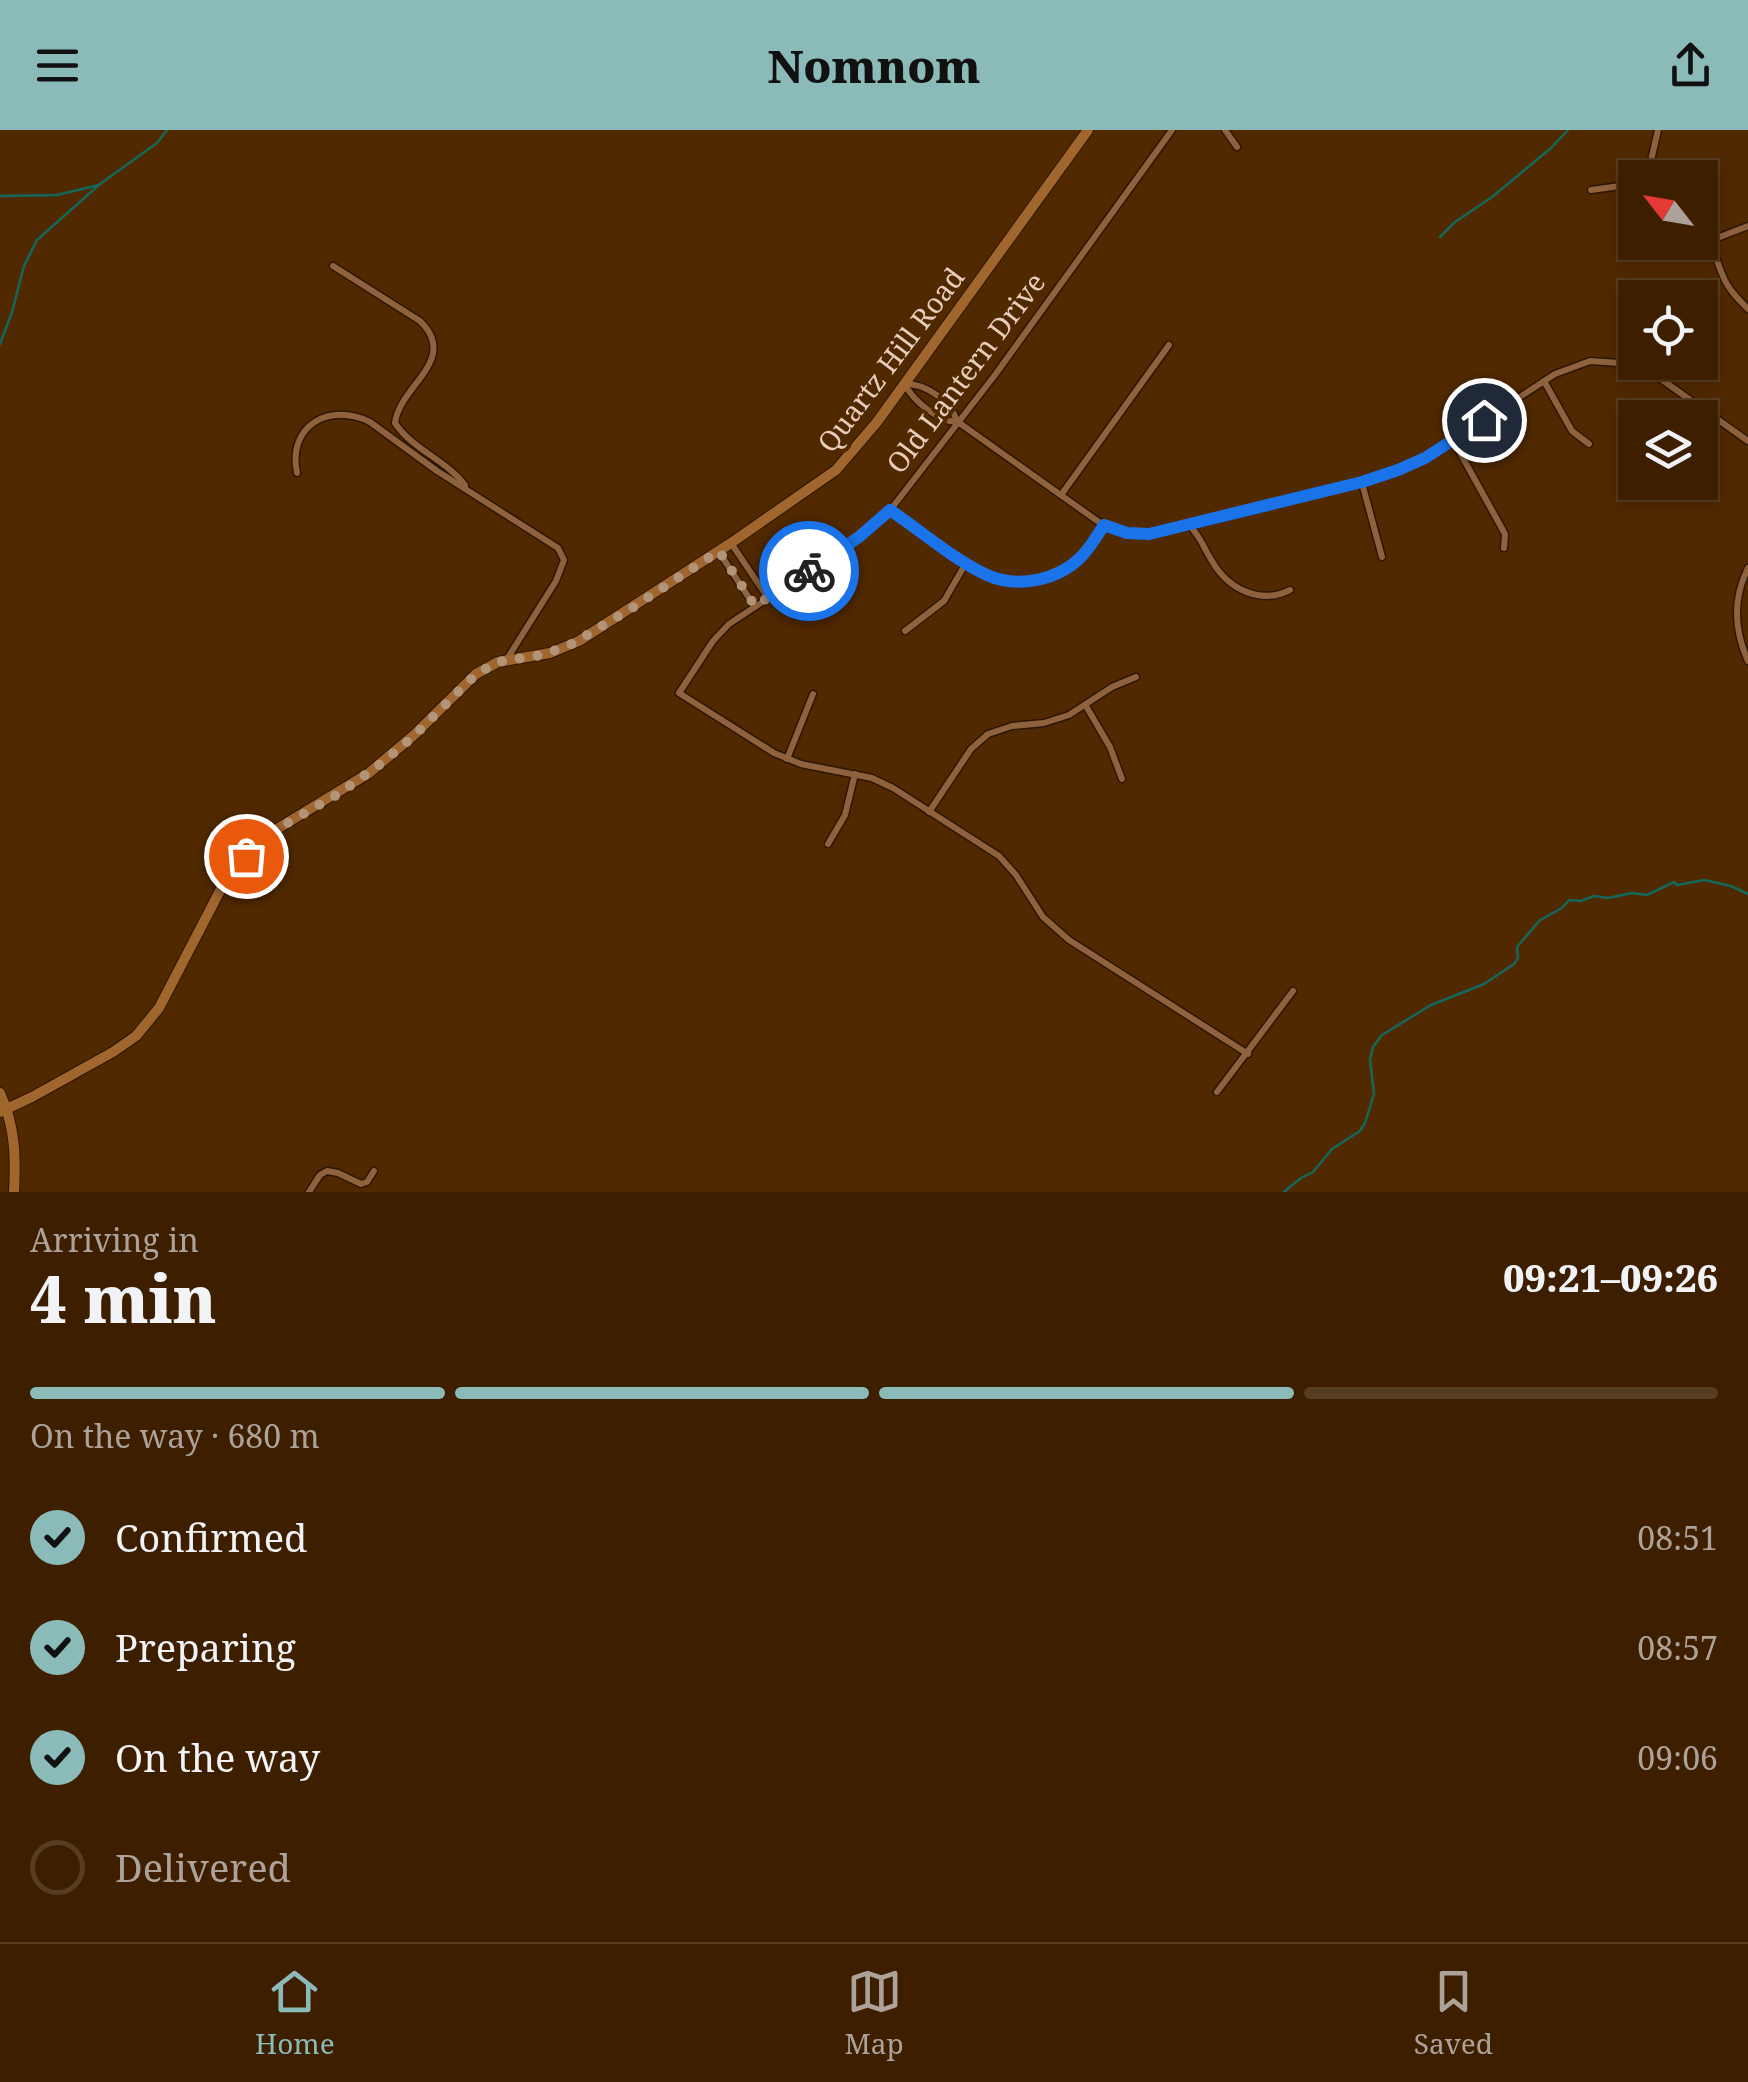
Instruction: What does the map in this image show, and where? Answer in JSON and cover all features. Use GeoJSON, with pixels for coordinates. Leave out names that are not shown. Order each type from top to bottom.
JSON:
{"type":"FeatureCollection","features":[{"type":"Feature","properties":{"kind":"street","name":"Quartz Hill Road"},"geometry":{"type":"LineString","coordinates":[[4,1111],[136,1036],[158,1008],[224,883],[246,856],[272,832],[369,773],[414,736],[468,680],[491,665],[570,645],[719,551],[836,470],[868,434],[1088,130]]}},
{"type":"Feature","properties":{"kind":"street","name":"Old Lantern Drive"},"geometry":{"type":"LineString","coordinates":[[787,758],[680,693],[717,636],[730,624],[848,545],[890,510],[995,375],[1172,130]]}},
{"type":"Feature","properties":{"kind":"street"},"geometry":{"type":"LineString","coordinates":[[1225,130],[1237,146]]}},
{"type":"Feature","properties":{"kind":"street"},"geometry":{"type":"LineString","coordinates":[[1651,160],[1658,130]]}},
{"type":"Feature","properties":{"kind":"street"},"geometry":{"type":"LineString","coordinates":[[1591,190],[1618,186]]}},
{"type":"Feature","properties":{"kind":"street"},"geometry":{"type":"LineString","coordinates":[[1718,238],[1748,226]]}},
{"type":"Feature","properties":{"kind":"street"},"geometry":{"type":"LineString","coordinates":[[1718,260],[1731,291],[1748,310]]}},
{"type":"Feature","properties":{"kind":"street"},"geometry":{"type":"LineString","coordinates":[[333,266],[430,331],[432,359],[399,409],[396,424],[460,478],[468,490]]}},
{"type":"Feature","properties":{"kind":"street"},"geometry":{"type":"LineString","coordinates":[[1060,495],[1169,345]]}},
{"type":"Feature","properties":{"kind":"street"},"geometry":{"type":"LineString","coordinates":[[905,384],[920,384],[954,411],[958,422],[1104,525],[1142,534],[1189,526],[1362,482],[1412,464],[1562,370],[1590,361],[1636,366],[1655,374],[1748,441]]}},
{"type":"Feature","properties":{"kind":"street"},"geometry":{"type":"LineString","coordinates":[[1544,381],[1572,431],[1589,444]]}},
{"type":"Feature","properties":{"kind":"street"},"geometry":{"type":"LineString","coordinates":[[905,384],[912,396],[936,414],[948,422],[958,422]]}},
{"type":"Feature","properties":{"kind":"street"},"geometry":{"type":"LineString","coordinates":[[298,473],[296,449],[307,430],[324,416],[348,415],[370,422],[558,548],[564,562],[556,581],[506,660]]}},
{"type":"Feature","properties":{"kind":"street"},"geometry":{"type":"LineString","coordinates":[[1453,440],[1505,534],[1504,548]]}},
{"type":"Feature","properties":{"kind":"street"},"geometry":{"type":"LineString","coordinates":[[1362,482],[1382,557]]}},
{"type":"Feature","properties":{"kind":"street"},"geometry":{"type":"LineString","coordinates":[[890,510],[966,563],[987,575],[1008,580],[1034,580],[1066,570],[1084,554],[1104,525]]}},
{"type":"Feature","properties":{"kind":"street"},"geometry":{"type":"LineString","coordinates":[[1189,526],[1203,540],[1215,566],[1238,588],[1260,596],[1290,590]]}},
{"type":"Feature","properties":{"kind":"street"},"geometry":{"type":"LineString","coordinates":[[731,543],[768,598]]}},
{"type":"Feature","properties":{"kind":"street"},"geometry":{"type":"LineString","coordinates":[[719,551],[755,606]]}},
{"type":"Feature","properties":{"kind":"street"},"geometry":{"type":"LineString","coordinates":[[905,631],[944,601],[966,563]]}},
{"type":"Feature","properties":{"kind":"street"},"geometry":{"type":"LineString","coordinates":[[1748,568],[1737,613],[1740,640],[1748,660]]}},
{"type":"Feature","properties":{"kind":"street"},"geometry":{"type":"LineString","coordinates":[[929,812],[970,749],[988,734],[1056,720],[1136,677]]}},
{"type":"Feature","properties":{"kind":"street"},"geometry":{"type":"LineString","coordinates":[[812,694],[787,758],[882,782],[999,856],[1043,917],[1068,940],[1248,1054]]}},
{"type":"Feature","properties":{"kind":"street"},"geometry":{"type":"LineString","coordinates":[[1086,706],[1110,747],[1122,779]]}},
{"type":"Feature","properties":{"kind":"street"},"geometry":{"type":"LineString","coordinates":[[828,844],[845,816],[855,774]]}},
{"type":"Feature","properties":{"kind":"street"},"geometry":{"type":"LineString","coordinates":[[1217,1092],[1294,992]]}},
{"type":"Feature","properties":{"kind":"street"},"geometry":{"type":"LineString","coordinates":[[0,1093],[16,1154],[14,1192]]}},
{"type":"Feature","properties":{"kind":"street"},"geometry":{"type":"LineString","coordinates":[[309,1192],[327,1171],[362,1184],[374,1172]]}},
{"type":"Feature","properties":{"kind":"waterway"},"geometry":{"type":"LineString","coordinates":[[0,344],[24,266],[37,240],[100,184],[157,143],[167,130]]}},
{"type":"Feature","properties":{"kind":"waterway"},"geometry":{"type":"LineString","coordinates":[[1440,237],[1568,130]]}},
{"type":"Feature","properties":{"kind":"waterway"},"geometry":{"type":"LineString","coordinates":[[0,196],[57,195],[99,185]]}},
{"type":"Feature","properties":{"kind":"waterway"},"geometry":{"type":"LineString","coordinates":[[1284,1192],[1313,1172],[1332,1149],[1360,1131],[1365,1123],[1374,1094],[1370,1060],[1382,1035],[1431,1005],[1484,984],[1514,964],[1517,947],[1540,920],[1569,900],[1647,895],[1674,882],[1677,885],[1704,880],[1748,894]]}},
{"type":"Feature","properties":{"kind":"way so far"},"geometry":{"type":"LineString","coordinates":[[246,856],[272,832],[369,773],[414,736],[464,684],[491,665],[570,645],[719,551],[755,606],[809,571]]}},
{"type":"Feature","properties":{"kind":"route"},"geometry":{"type":"LineString","coordinates":[[809,571],[890,510],[987,575],[1015,580],[1054,576],[1080,558],[1104,525],[1127,533],[1149,534],[1362,482],[1425,458],[1484,420]]}}]}
